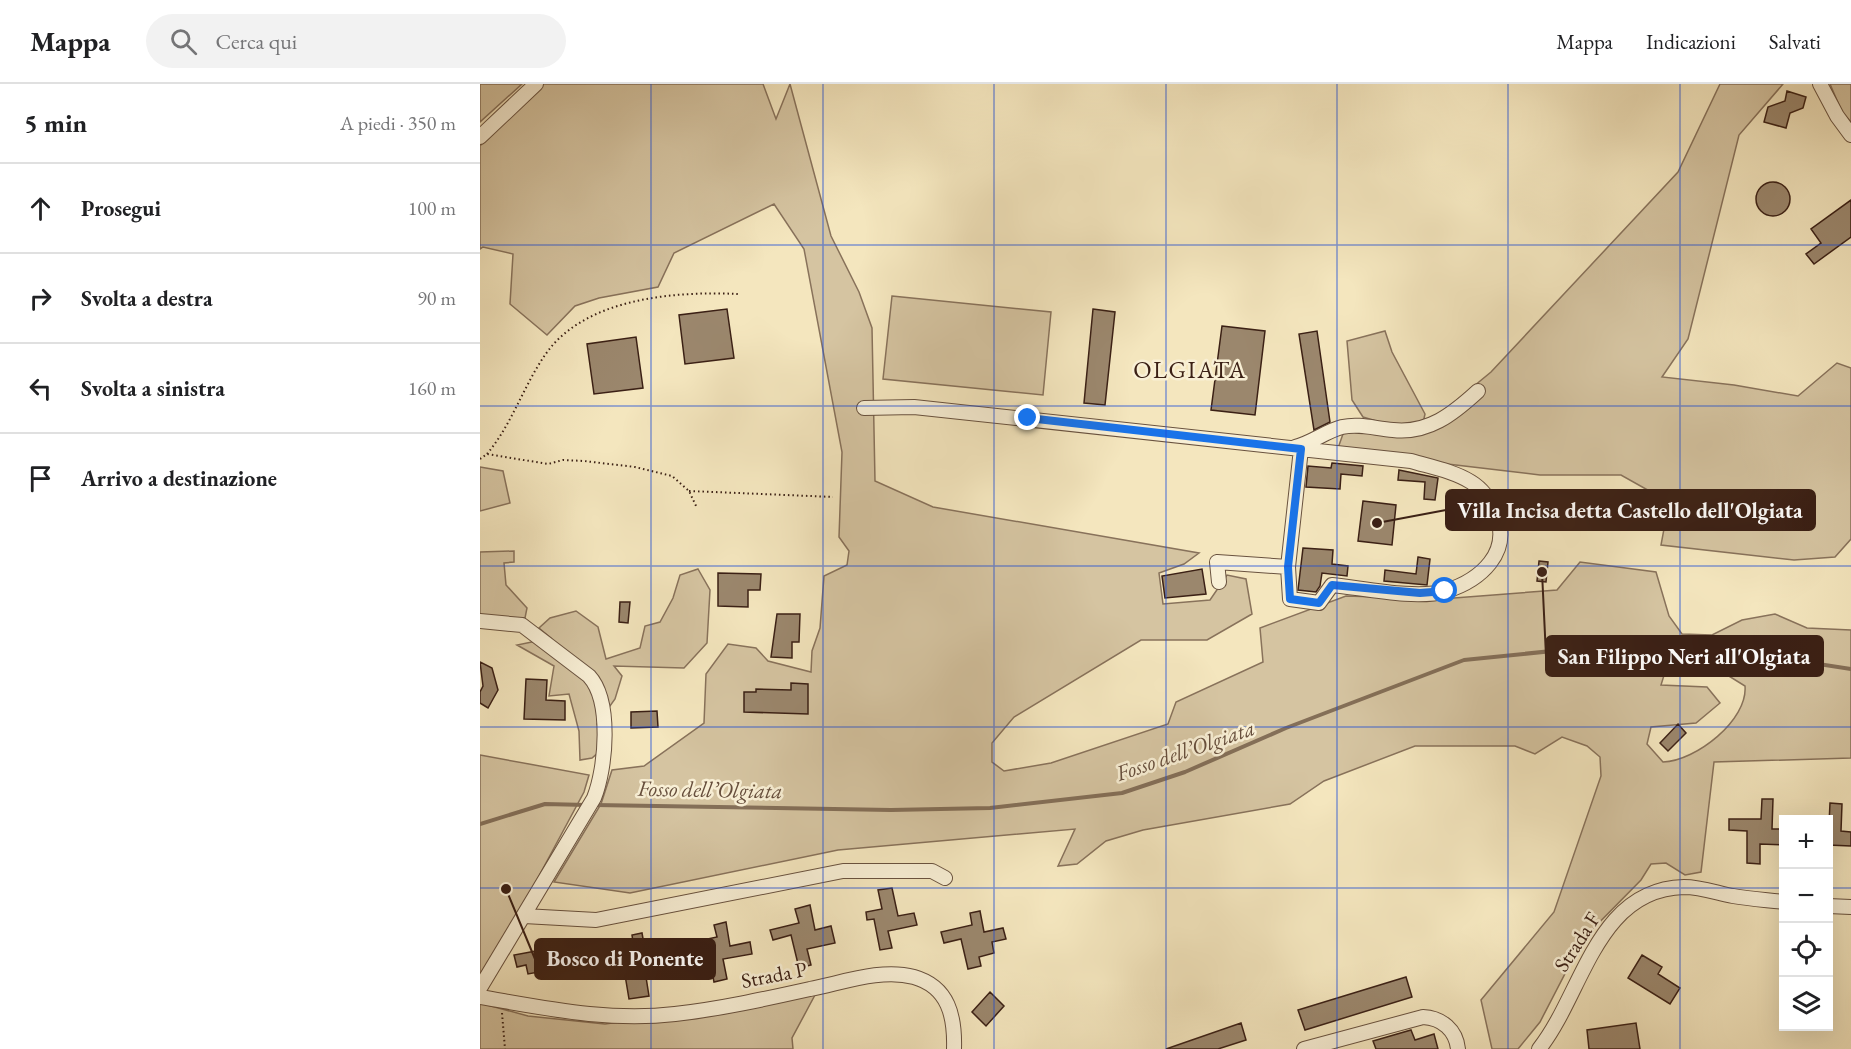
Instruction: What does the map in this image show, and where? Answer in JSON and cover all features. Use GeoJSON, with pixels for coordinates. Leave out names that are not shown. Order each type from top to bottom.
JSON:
{"type":"FeatureCollection","features":[{"type":"Feature","properties":{"kind":"street"},"geometry":{"type":"LineString","coordinates":[[480,137],[536,84]]}},
{"type":"Feature","properties":{"kind":"street"},"geometry":{"type":"LineString","coordinates":[[1820,84],[1837,116],[1851,135]]}},
{"type":"Feature","properties":{"kind":"street"},"geometry":{"type":"LineString","coordinates":[[1296,448],[1349,426],[1420,430],[1434,424],[1478,391]]}},
{"type":"Feature","properties":{"kind":"street"},"geometry":{"type":"LineString","coordinates":[[864,408],[914,407],[1296,448],[1411,461],[1451,473],[1472,483],[1490,498],[1501,524],[1501,543],[1495,559],[1475,578],[1445,591],[1420,593],[1332,585],[1319,603],[1290,599],[1288,567],[1296,448]]}},
{"type":"Feature","properties":{"kind":"street"},"geometry":{"type":"LineString","coordinates":[[1219,582],[1217,562],[1288,567]]}},
{"type":"Feature","properties":{"kind":"street"},"geometry":{"type":"LineString","coordinates":[[480,621],[511,623],[530,629],[589,676],[597,686],[601,700],[604,759],[594,798],[480,988]]}},
{"type":"Feature","properties":{"kind":"street"},"geometry":{"type":"LineString","coordinates":[[524,916],[596,920],[843,871],[932,871],[945,878]]}},
{"type":"Feature","properties":{"kind":"street","name":"Strada F"},"geometry":{"type":"LineString","coordinates":[[1539,1049],[1604,933],[1632,905],[1649,894],[1662,889],[1687,887],[1779,901]]}},
{"type":"Feature","properties":{"kind":"street"},"geometry":{"type":"LineString","coordinates":[[1833,906],[1851,907]]}},
{"type":"Feature","properties":{"kind":"street","name":"Strada P"},"geometry":{"type":"LineString","coordinates":[[480,997],[585,1014],[660,1016],[775,997],[878,975],[897,974],[921,979],[944,997],[953,1016],[954,1049]]}},
{"type":"Feature","properties":{"kind":"street"},"geometry":{"type":"LineString","coordinates":[[1304,1049],[1423,1017],[1437,1019],[1449,1028],[1455,1036],[1458,1049]]}},
{"type":"Feature","properties":{"kind":"path"},"geometry":{"type":"LineString","coordinates":[[480,459],[487,454],[509,425],[545,355],[575,324],[594,314],[634,303],[673,296],[738,294]]}},
{"type":"Feature","properties":{"kind":"path"},"geometry":{"type":"LineString","coordinates":[[487,454],[548,464],[563,460],[584,460],[635,467],[672,476],[689,491],[697,508]]}},
{"type":"Feature","properties":{"kind":"path"},"geometry":{"type":"LineString","coordinates":[[689,491],[833,497]]}},
{"type":"Feature","properties":{"kind":"path"},"geometry":{"type":"LineString","coordinates":[[501,1000],[505,1049]]}},
{"type":"Feature","properties":{"kind":"shaded area"},"geometry":{"type":"Polygon","coordinates":[[[480,84],[522,84],[480,122],[480,84]]]}},
{"type":"Feature","properties":{"kind":"shaded area"},"geometry":{"type":"Polygon","coordinates":[[[543,84],[763,84],[776,119],[790,84],[831,236],[859,292],[872,328],[875,481],[933,507],[1199,553],[1184,564],[1159,573],[1163,604],[1210,600],[1227,575],[1246,579],[1252,614],[1207,640],[1141,640],[1014,717],[992,743],[992,762],[1004,771],[1051,763],[1168,724],[1176,702],[1263,662],[1260,628],[1346,596],[1441,599],[1557,590],[1580,562],[1656,572],[1669,616],[1682,634],[1712,635],[1742,620],[1775,614],[1807,628],[1851,630],[1851,758],[1714,762],[1701,872],[1685,875],[1666,863],[1651,864],[1641,880],[1583,939],[1540,1022],[1518,1049],[1492,1049],[1481,1000],[1554,912],[1601,776],[1600,757],[1587,746],[1562,737],[1535,754],[1515,746],[1415,746],[1324,781],[1290,804],[1143,830],[1106,841],[1077,864],[1058,866],[1075,829],[838,850],[630,893],[554,882],[601,804],[612,770],[644,766],[704,723],[706,674],[728,644],[756,648],[768,661],[811,672],[812,651],[820,628],[824,576],[847,565],[849,551],[839,537],[842,452],[804,249],[774,204],[674,253],[658,287],[599,298],[575,306],[547,335],[510,304],[513,254],[483,247],[480,249],[480,146],[505,116],[543,84]],[[1669,659],[1661,685],[1707,687],[1720,703],[1696,723],[1651,727],[1647,744],[1663,762],[1676,760],[1704,746],[1729,725],[1738,712],[1744,699],[1745,686],[1716,668],[1669,659]]]}},
{"type":"Feature","properties":{"kind":"shaded area"},"geometry":{"type":"Polygon","coordinates":[[[1720,84],[1783,84],[1739,135],[1688,339],[1662,377],[1734,385],[1798,396],[1837,363],[1851,368],[1851,539],[1835,557],[1794,560],[1661,545],[1669,502],[1621,475],[1540,475],[1337,451],[1344,431],[1396,427],[1363,417],[1352,400],[1347,341],[1385,331],[1392,352],[1425,414],[1423,423],[1429,423],[1491,372],[1678,172],[1720,84]]]}},
{"type":"Feature","properties":{"kind":"shaded area"},"geometry":{"type":"Polygon","coordinates":[[[1830,84],[1851,84],[1851,122],[1842,112],[1830,84]]]}},
{"type":"Feature","properties":{"kind":"shaded area"},"geometry":{"type":"Polygon","coordinates":[[[892,296],[1051,312],[1043,395],[883,379],[892,296]]]}},
{"type":"Feature","properties":{"kind":"shaded area"},"geometry":{"type":"Polygon","coordinates":[[[480,467],[503,471],[510,503],[480,511],[480,467]]]}},
{"type":"Feature","properties":{"kind":"shaded area"},"geometry":{"type":"Polygon","coordinates":[[[514,551],[514,562],[504,563],[506,585],[527,608],[525,618],[480,617],[480,552],[514,551]]]}},
{"type":"Feature","properties":{"kind":"shaded area"},"geometry":{"type":"Polygon","coordinates":[[[698,569],[710,590],[707,643],[684,668],[614,666],[622,676],[615,699],[597,724],[607,745],[592,758],[580,760],[579,731],[569,694],[549,696],[554,666],[517,645],[551,638],[539,628],[550,618],[576,611],[598,627],[606,659],[640,648],[645,626],[660,622],[673,598],[680,575],[698,569]]]}},
{"type":"Feature","properties":{"kind":"shaded area"},"geometry":{"type":"Polygon","coordinates":[[[480,755],[589,775],[584,792],[480,986],[480,755]]]}},
{"type":"Feature","properties":{"kind":"shaded area"},"geometry":{"type":"Polygon","coordinates":[[[815,995],[792,1038],[793,1049],[480,1049],[480,1003],[528,1016],[605,1024],[815,995]]]}},
{"type":"Feature","properties":{"kind":"building"},"geometry":{"type":"Polygon","coordinates":[[[1787,91],[1806,97],[1803,108],[1790,113],[1786,128],[1764,122],[1768,107],[1785,101],[1787,91]]]}},
{"type":"Feature","properties":{"kind":"building"},"geometry":{"type":"Polygon","coordinates":[[[1773,182],[1785,187],[1790,199],[1785,211],[1773,216],[1761,211],[1756,199],[1761,187],[1773,182]]]}},
{"type":"Feature","properties":{"kind":"building"},"geometry":{"type":"Polygon","coordinates":[[[1851,200],[1851,237],[1814,264],[1806,254],[1821,243],[1811,229],[1851,200]]]}},
{"type":"Feature","properties":{"kind":"building"},"geometry":{"type":"Polygon","coordinates":[[[727,309],[734,358],[685,364],[679,315],[727,309]]]}},
{"type":"Feature","properties":{"kind":"building"},"geometry":{"type":"Polygon","coordinates":[[[1093,309],[1115,312],[1105,405],[1084,403],[1093,309]]]}},
{"type":"Feature","properties":{"kind":"building"},"geometry":{"type":"Polygon","coordinates":[[[1222,326],[1265,331],[1255,415],[1211,410],[1222,326]]]}},
{"type":"Feature","properties":{"kind":"building"},"geometry":{"type":"Polygon","coordinates":[[[1317,331],[1330,422],[1314,430],[1299,334],[1317,331]]]}},
{"type":"Feature","properties":{"kind":"building"},"geometry":{"type":"Polygon","coordinates":[[[636,337],[643,388],[594,394],[587,344],[636,337]]]}},
{"type":"Feature","properties":{"kind":"building"},"geometry":{"type":"Polygon","coordinates":[[[1332,463],[1363,466],[1362,476],[1341,474],[1340,489],[1306,487],[1308,466],[1331,468],[1332,463]]]}},
{"type":"Feature","properties":{"kind":"building"},"geometry":{"type":"Polygon","coordinates":[[[1399,470],[1438,478],[1435,500],[1424,499],[1425,482],[1398,480],[1399,470]]]}},
{"type":"Feature","properties":{"kind":"building"},"geometry":{"type":"Polygon","coordinates":[[[1363,501],[1396,505],[1392,545],[1358,541],[1363,501]]]}},
{"type":"Feature","properties":{"kind":"building"},"geometry":{"type":"Polygon","coordinates":[[[1303,548],[1333,550],[1332,564],[1348,566],[1347,576],[1322,573],[1320,586],[1316,592],[1298,590],[1303,548]]]}},
{"type":"Feature","properties":{"kind":"building"},"geometry":{"type":"Polygon","coordinates":[[[1418,557],[1430,559],[1427,585],[1384,581],[1385,570],[1416,574],[1418,557]]]}},
{"type":"Feature","properties":{"kind":"building"},"geometry":{"type":"Polygon","coordinates":[[[1539,561],[1548,562],[1546,582],[1537,581],[1539,561]]]}},
{"type":"Feature","properties":{"kind":"building"},"geometry":{"type":"Polygon","coordinates":[[[1202,569],[1206,594],[1165,598],[1162,576],[1202,569]]]}},
{"type":"Feature","properties":{"kind":"building"},"geometry":{"type":"Polygon","coordinates":[[[718,573],[761,574],[760,590],[748,590],[748,607],[718,606],[718,573]]]}},
{"type":"Feature","properties":{"kind":"building"},"geometry":{"type":"Polygon","coordinates":[[[620,602],[630,602],[628,623],[619,622],[620,602]]]}},
{"type":"Feature","properties":{"kind":"building"},"geometry":{"type":"Polygon","coordinates":[[[777,614],[800,614],[799,642],[792,642],[792,658],[771,657],[777,614]]]}},
{"type":"Feature","properties":{"kind":"building"},"geometry":{"type":"Polygon","coordinates":[[[480,662],[492,668],[498,690],[488,708],[480,703],[480,692],[483,686],[480,662]]]}},
{"type":"Feature","properties":{"kind":"building"},"geometry":{"type":"Polygon","coordinates":[[[526,679],[547,680],[546,700],[565,701],[565,720],[524,719],[526,679]]]}},
{"type":"Feature","properties":{"kind":"building"},"geometry":{"type":"Polygon","coordinates":[[[791,683],[808,684],[808,714],[744,712],[744,692],[756,692],[756,689],[791,690],[791,683]]]}},
{"type":"Feature","properties":{"kind":"building"},"geometry":{"type":"Polygon","coordinates":[[[657,711],[658,727],[631,728],[631,712],[657,711]]]}},
{"type":"Feature","properties":{"kind":"building"},"geometry":{"type":"Polygon","coordinates":[[[1678,724],[1686,733],[1668,751],[1660,743],[1678,724]]]}},
{"type":"Feature","properties":{"kind":"building"},"geometry":{"type":"Polygon","coordinates":[[[1762,799],[1773,799],[1772,829],[1779,829],[1779,845],[1760,844],[1760,864],[1747,863],[1747,831],[1729,830],[1729,819],[1761,819],[1762,799]]]}},
{"type":"Feature","properties":{"kind":"building"},"geometry":{"type":"Polygon","coordinates":[[[1830,803],[1842,804],[1841,831],[1851,832],[1851,846],[1833,845],[1833,815],[1829,815],[1830,803]]]}},
{"type":"Feature","properties":{"kind":"building"},"geometry":{"type":"Polygon","coordinates":[[[892,888],[898,916],[914,913],[917,925],[888,931],[892,948],[880,950],[874,919],[867,920],[866,912],[882,909],[878,890],[892,888]]]}},
{"type":"Feature","properties":{"kind":"building"},"geometry":{"type":"Polygon","coordinates":[[[810,905],[815,930],[831,926],[835,943],[807,949],[811,965],[799,968],[791,935],[773,940],[770,930],[799,923],[795,909],[810,905]]]}},
{"type":"Feature","properties":{"kind":"building"},"geometry":{"type":"Polygon","coordinates":[[[980,911],[984,932],[1003,928],[1006,939],[992,942],[994,953],[979,957],[981,966],[968,969],[961,939],[944,943],[941,932],[972,925],[970,913],[980,911]]]}},
{"type":"Feature","properties":{"kind":"building"},"geometry":{"type":"Polygon","coordinates":[[[726,922],[730,946],[750,942],[752,954],[723,959],[727,979],[714,982],[708,951],[700,953],[698,941],[717,937],[714,925],[726,922]]]}},
{"type":"Feature","properties":{"kind":"building"},"geometry":{"type":"Polygon","coordinates":[[[642,933],[647,961],[668,957],[670,973],[646,977],[649,996],[629,999],[624,969],[608,972],[606,960],[635,955],[632,935],[642,933]]]}},
{"type":"Feature","properties":{"kind":"building"},"geometry":{"type":"Polygon","coordinates":[[[547,949],[548,959],[559,957],[561,968],[528,974],[526,965],[517,967],[514,955],[547,949]]]}},
{"type":"Feature","properties":{"kind":"building"},"geometry":{"type":"Polygon","coordinates":[[[1642,955],[1662,967],[1658,974],[1680,988],[1670,1004],[1628,978],[1642,955]]]}},
{"type":"Feature","properties":{"kind":"building"},"geometry":{"type":"Polygon","coordinates":[[[1406,977],[1412,997],[1305,1030],[1298,1010],[1406,977]]]}},
{"type":"Feature","properties":{"kind":"building"},"geometry":{"type":"Polygon","coordinates":[[[990,992],[1004,1006],[986,1026],[972,1012],[990,992]]]}},
{"type":"Feature","properties":{"kind":"building"},"geometry":{"type":"Polygon","coordinates":[[[1241,1023],[1246,1040],[1218,1049],[1166,1049],[1241,1023]]]}},
{"type":"Feature","properties":{"kind":"building"},"geometry":{"type":"Polygon","coordinates":[[[1636,1023],[1640,1049],[1589,1049],[1587,1030],[1636,1023]]]}},
{"type":"Feature","properties":{"kind":"building"},"geometry":{"type":"Polygon","coordinates":[[[1411,1030],[1415,1040],[1434,1034],[1438,1049],[1376,1049],[1373,1041],[1411,1030]]]}},
{"type":"Feature","properties":{"kind":"waterway","name":"Fosso dell’Olgiata"},"geometry":{"type":"LineString","coordinates":[[595,805],[891,810],[990,808],[1122,793],[1185,772],[1286,728],[1464,660],[1611,645],[1747,653],[1851,669]]}},
{"type":"Feature","properties":{"kind":"waterway","name":"Fosso dell’Olgiata"},"geometry":{"type":"LineString","coordinates":[[480,824],[545,804],[587,805]]}},
{"type":"Feature","properties":{"kind":"place","name":"Villa Incisa detta Castello dell'Olgiata"},"geometry":{"type":"Point","coordinates":[1377,523]}},
{"type":"Feature","properties":{"kind":"place","name":"San Filippo Neri all'Olgiata"},"geometry":{"type":"Point","coordinates":[1542,572]}},
{"type":"Feature","properties":{"kind":"place","name":"Bosco di Ponente"},"geometry":{"type":"Point","coordinates":[506,889]}},
{"type":"Feature","properties":{"kind":"district","name":"OLGIATA"},"geometry":{"type":"Point","coordinates":[1190,370]}},
{"type":"Feature","properties":{"kind":"route"},"geometry":{"type":"LineString","coordinates":[[1028,418],[1301,449],[1288,567],[1290,599],[1319,603],[1332,585],[1420,593],[1445,591]]}}]}
